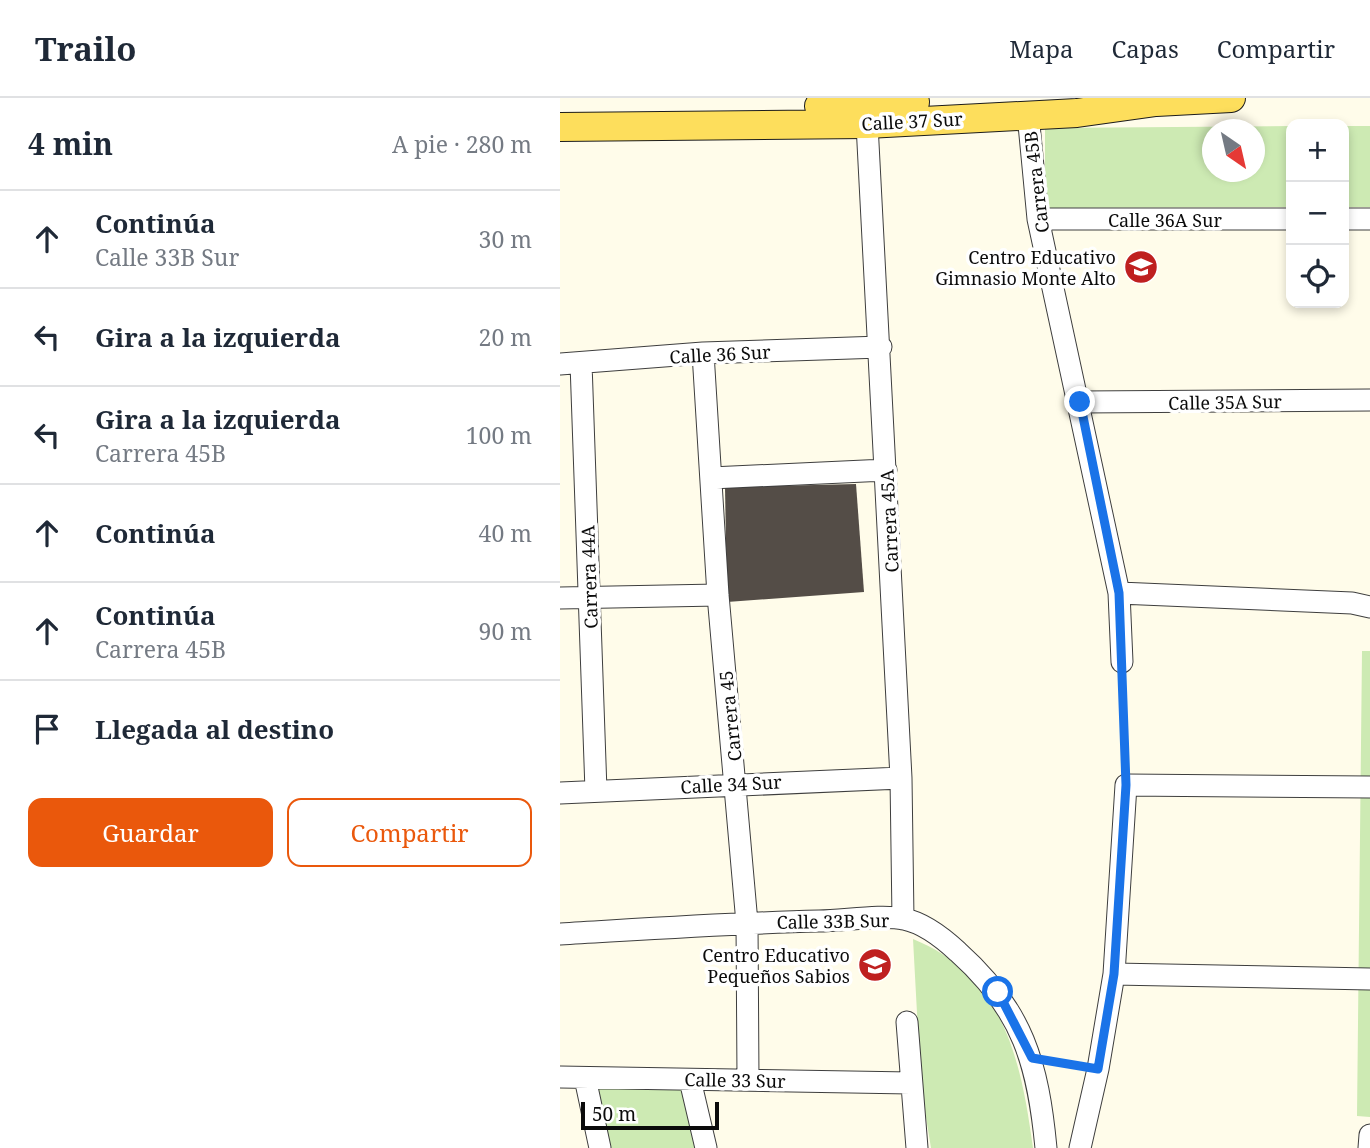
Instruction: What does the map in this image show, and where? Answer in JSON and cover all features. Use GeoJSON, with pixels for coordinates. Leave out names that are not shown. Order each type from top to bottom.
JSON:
{"type":"FeatureCollection","features":[{"type":"Feature","properties":{"kind":"main road","name":"Calle 37 Sur"},"geometry":{"type":"LineString","coordinates":[[667,124],[758,108],[1004,98]]}},
{"type":"Feature","properties":{"kind":"main road","name":"Calle 37 Sur"},"geometry":{"type":"LineString","coordinates":[[1109,98],[1156,102]]}},
{"type":"Feature","properties":{"kind":"main road","name":"Calle 37 Sur"},"geometry":{"type":"LineString","coordinates":[[560,127],[867,124],[1077,113],[1156,102],[1231,98]]}},
{"type":"Feature","properties":{"kind":"street","name":"Carrera 45B"},"geometry":{"type":"LineString","coordinates":[[1028,114],[1038,219],[1080,402],[1119,593],[1122,662]]}},
{"type":"Feature","properties":{"kind":"street","name":"Carrera 45A"},"geometry":{"type":"LineString","coordinates":[[867,124],[881,347],[901,778],[903,919]]}},
{"type":"Feature","properties":{"kind":"street","name":"Calle 36A Sur"},"geometry":{"type":"LineString","coordinates":[[1038,219],[1286,219]]}},
{"type":"Feature","properties":{"kind":"street"},"geometry":{"type":"LineString","coordinates":[[1349,219],[1370,219]]}},
{"type":"Feature","properties":{"kind":"street","name":"Calle 36 Sur"},"geometry":{"type":"LineString","coordinates":[[570,363],[703,353],[881,347]]}},
{"type":"Feature","properties":{"kind":"street","name":"Carrera 45"},"geometry":{"type":"LineString","coordinates":[[703,353],[718,595],[747,923],[748,1079]]}},
{"type":"Feature","properties":{"kind":"street","name":"Carrera 44A"},"geometry":{"type":"LineString","coordinates":[[570,363],[589,596],[596,791]]}},
{"type":"Feature","properties":{"kind":"street","name":"Calle 35A Sur"},"geometry":{"type":"LineString","coordinates":[[1080,402],[1370,400]]}},
{"type":"Feature","properties":{"kind":"street"},"geometry":{"type":"LineString","coordinates":[[711,478],[886,470]]}},
{"type":"Feature","properties":{"kind":"street"},"geometry":{"type":"LineString","coordinates":[[1119,593],[1352,603],[1370,607]]}},
{"type":"Feature","properties":{"kind":"street"},"geometry":{"type":"LineString","coordinates":[[560,598],[718,595]]}},
{"type":"Feature","properties":{"kind":"street","name":"Calle 34 Sur"},"geometry":{"type":"LineString","coordinates":[[560,793],[736,783],[901,778]]}},
{"type":"Feature","properties":{"kind":"street"},"geometry":{"type":"LineString","coordinates":[[1080,1148],[1098,1069],[1114,974],[1126,785],[1370,788]]}},
{"type":"Feature","properties":{"kind":"street","name":"Calle 33B Sur"},"geometry":{"type":"LineString","coordinates":[[560,934],[747,923],[903,919],[929,930],[975,967],[998,992],[1032,1058],[1046,1148]]}},
{"type":"Feature","properties":{"kind":"street"},"geometry":{"type":"LineString","coordinates":[[1114,974],[1370,979]]}},
{"type":"Feature","properties":{"kind":"street"},"geometry":{"type":"LineString","coordinates":[[907,1022],[916,1148]]}},
{"type":"Feature","properties":{"kind":"street","name":"Calle 33 Sur"},"geometry":{"type":"LineString","coordinates":[[560,1077],[910,1083]]}},
{"type":"Feature","properties":{"kind":"street"},"geometry":{"type":"LineString","coordinates":[[585,1078],[600,1148]]}},
{"type":"Feature","properties":{"kind":"street"},"geometry":{"type":"LineString","coordinates":[[690,1080],[706,1148]]}},
{"type":"Feature","properties":{"kind":"street"},"geometry":{"type":"LineString","coordinates":[[1369,1148],[1370,1135]]}},
{"type":"Feature","properties":{"kind":"path"},"geometry":{"type":"LineString","coordinates":[[1122,662],[1126,785]]}},
{"type":"Feature","properties":{"kind":"path"},"geometry":{"type":"LineString","coordinates":[[1032,1058],[1098,1069]]}},
{"type":"Feature","properties":{"kind":"green space"},"geometry":{"type":"Polygon","coordinates":[[[1265,126],[1286,126],[1286,207],[1045,208],[1045,128],[1202,127],[1202,182],[1265,182],[1265,126]]]}},
{"type":"Feature","properties":{"kind":"green space"},"geometry":{"type":"Polygon","coordinates":[[[1349,126],[1370,126],[1370,207],[1349,207],[1349,126]]]}},
{"type":"Feature","properties":{"kind":"green space"},"geometry":{"type":"Polygon","coordinates":[[[1362,651],[1370,651],[1370,1117],[1357,1116],[1362,651]]]}},
{"type":"Feature","properties":{"kind":"green space"},"geometry":{"type":"Polygon","coordinates":[[[913,939],[944,955],[968,975],[988,998],[1003,1024],[1022,1083],[1033,1148],[931,1148],[921,1087],[913,939]]]}},
{"type":"Feature","properties":{"kind":"green space"},"geometry":{"type":"Polygon","coordinates":[[[598,1088],[687,1090],[700,1148],[611,1148],[598,1088]]]}},
{"type":"Feature","properties":{"kind":"building"},"geometry":{"type":"Polygon","coordinates":[[[856,484],[864,592],[727,602],[725,487],[856,484]]]}},
{"type":"Feature","properties":{"kind":"place","name":"Centro Educativo Gimnasio Monte Alto"},"geometry":{"type":"Point","coordinates":[1141,267]}},
{"type":"Feature","properties":{"kind":"place","name":"Centro Educativo Pequeños Sabios"},"geometry":{"type":"Point","coordinates":[875,965]}},
{"type":"Feature","properties":{"kind":"route"},"geometry":{"type":"LineString","coordinates":[[998,992],[1032,1058],[1098,1069],[1114,974],[1126,785],[1119,593],[1080,402]]}}]}
